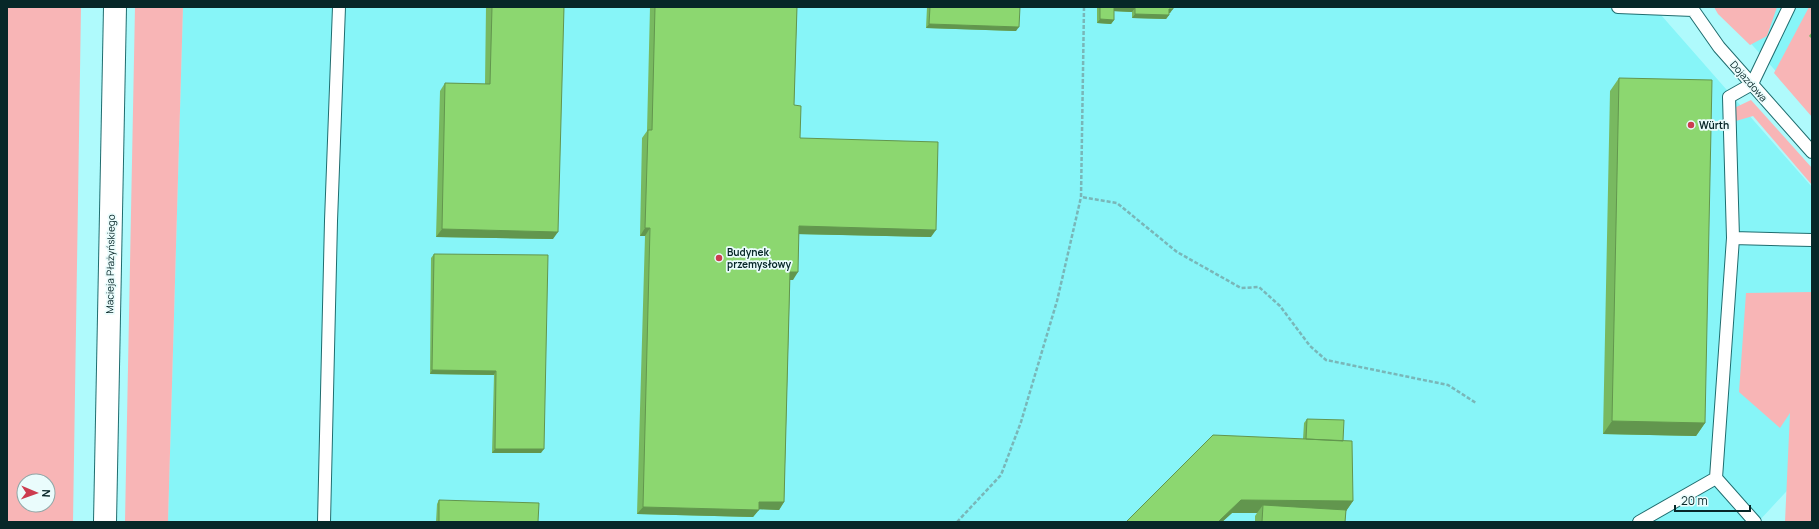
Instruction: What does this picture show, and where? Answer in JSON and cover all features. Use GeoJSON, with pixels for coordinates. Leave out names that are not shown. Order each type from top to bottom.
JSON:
{"type":"FeatureCollection","features":[{"type":"Feature","properties":{"kind":"street","name":"Macieja Płażyńskiego"},"geometry":{"type":"LineString","coordinates":[[105,522],[114,7]]}},
{"type":"Feature","properties":{"kind":"lane"},"geometry":{"type":"LineString","coordinates":[[324,522],[331,221],[339,7]]}},
{"type":"Feature","properties":{"kind":"lane"},"geometry":{"type":"LineString","coordinates":[[1618,7],[1692,9]]}},
{"type":"Feature","properties":{"kind":"lane"},"geometry":{"type":"LineString","coordinates":[[1755,522],[1716,478],[1733,238],[1729,98],[1752,84],[1789,7]]}},
{"type":"Feature","properties":{"kind":"lane","name":"Dojazdowa"},"geometry":{"type":"LineString","coordinates":[[1692,9],[1719,47],[1812,152]]}},
{"type":"Feature","properties":{"kind":"lane"},"geometry":{"type":"LineString","coordinates":[[1733,238],[1812,240]]}},
{"type":"Feature","properties":{"kind":"lane"},"geometry":{"type":"LineString","coordinates":[[1639,522],[1716,478]]}},
{"type":"Feature","properties":{"kind":"path"},"geometry":{"type":"LineString","coordinates":[[957,522],[1001,475],[1019,429],[1057,301],[1081,197],[1084,7]]}},
{"type":"Feature","properties":{"kind":"path"},"geometry":{"type":"LineString","coordinates":[[1081,197],[1118,203],[1177,252],[1241,288],[1259,287],[1280,306],[1310,346],[1326,360],[1448,385],[1476,403]]}},
{"type":"Feature","properties":{"kind":"shaded area"},"geometry":{"type":"Polygon","coordinates":[[[7,7],[81,7],[73,522],[7,522],[7,7]]]}},
{"type":"Feature","properties":{"kind":"shaded area"},"geometry":{"type":"Polygon","coordinates":[[[135,7],[183,7],[168,522],[125,522],[135,7]]]}},
{"type":"Feature","properties":{"kind":"shaded area"},"geometry":{"type":"Polygon","coordinates":[[[183,7],[1654,7],[1812,187],[1812,464],[1758,522],[168,522],[183,7]]]}},
{"type":"Feature","properties":{"kind":"shaded area"},"geometry":{"type":"Polygon","coordinates":[[[1714,7],[1777,7],[1767,36],[1750,45],[1718,14],[1714,7]]]}},
{"type":"Feature","properties":{"kind":"shaded area"},"geometry":{"type":"Polygon","coordinates":[[[1723,7],[1812,7],[1812,111],[1735,26],[1723,7]]]}},
{"type":"Feature","properties":{"kind":"shaded area"},"geometry":{"type":"Polygon","coordinates":[[[1809,7],[1812,7],[1812,117],[1774,73],[1809,7]]]}},
{"type":"Feature","properties":{"kind":"shaded area"},"geometry":{"type":"Polygon","coordinates":[[[1751,100],[1812,168],[1812,185],[1753,116],[1736,121],[1730,110],[1751,100]]]}},
{"type":"Feature","properties":{"kind":"shaded area"},"geometry":{"type":"Polygon","coordinates":[[[1812,292],[1812,521],[1785,522],[1790,413],[1780,428],[1739,392],[1746,293],[1812,292]]]}},
{"type":"Feature","properties":{"kind":"building"},"geometry":{"type":"Polygon","coordinates":[[[492,7],[564,7],[558,232],[442,229],[445,83],[490,84],[492,7]]]}},
{"type":"Feature","properties":{"kind":"building","name":"Budynek przemysłowy"},"geometry":{"type":"Polygon","coordinates":[[[655,7],[797,7],[794,105],[801,106],[800,138],[938,142],[936,230],[799,226],[798,272],[790,272],[784,502],[759,502],[759,510],[643,507],[650,228],[645,228],[648,130],[652,130],[655,7]]]}},
{"type":"Feature","properties":{"kind":"building"},"geometry":{"type":"Polygon","coordinates":[[[930,7],[1020,7],[1019,27],[929,24],[930,7]]]}},
{"type":"Feature","properties":{"kind":"building"},"geometry":{"type":"Polygon","coordinates":[[[1100,7],[1114,7],[1114,20],[1100,19],[1100,7]]]}},
{"type":"Feature","properties":{"kind":"building"},"geometry":{"type":"Polygon","coordinates":[[[1114,7],[1173,7],[1173,9],[1169,9],[1169,15],[1135,14],[1135,8],[1114,7]]]}},
{"type":"Feature","properties":{"kind":"building"},"geometry":{"type":"Polygon","coordinates":[[[1619,78],[1712,80],[1705,423],[1612,421],[1619,78]]]}},
{"type":"Feature","properties":{"kind":"building"},"geometry":{"type":"Polygon","coordinates":[[[434,254],[548,255],[544,449],[495,449],[496,371],[432,370],[434,254]]]}},
{"type":"Feature","properties":{"kind":"building"},"geometry":{"type":"Polygon","coordinates":[[[1307,419],[1344,420],[1343,441],[1306,439],[1307,419]]]}},
{"type":"Feature","properties":{"kind":"building"},"geometry":{"type":"Polygon","coordinates":[[[1213,435],[1352,441],[1353,501],[1241,500],[1218,522],[1126,522],[1213,435]]]}},
{"type":"Feature","properties":{"kind":"building"},"geometry":{"type":"Polygon","coordinates":[[[439,500],[539,503],[538,522],[439,522],[439,500]]]}},
{"type":"Feature","properties":{"kind":"building"},"geometry":{"type":"Polygon","coordinates":[[[1263,505],[1346,510],[1345,522],[1262,522],[1263,505]]]}},
{"type":"Feature","properties":{"kind":"place","name":"Würth"},"geometry":{"type":"Point","coordinates":[1691,125]}},
{"type":"Feature","properties":{"kind":"place","name":"Budynek przemysłowy"},"geometry":{"type":"Point","coordinates":[719,258]}}]}
